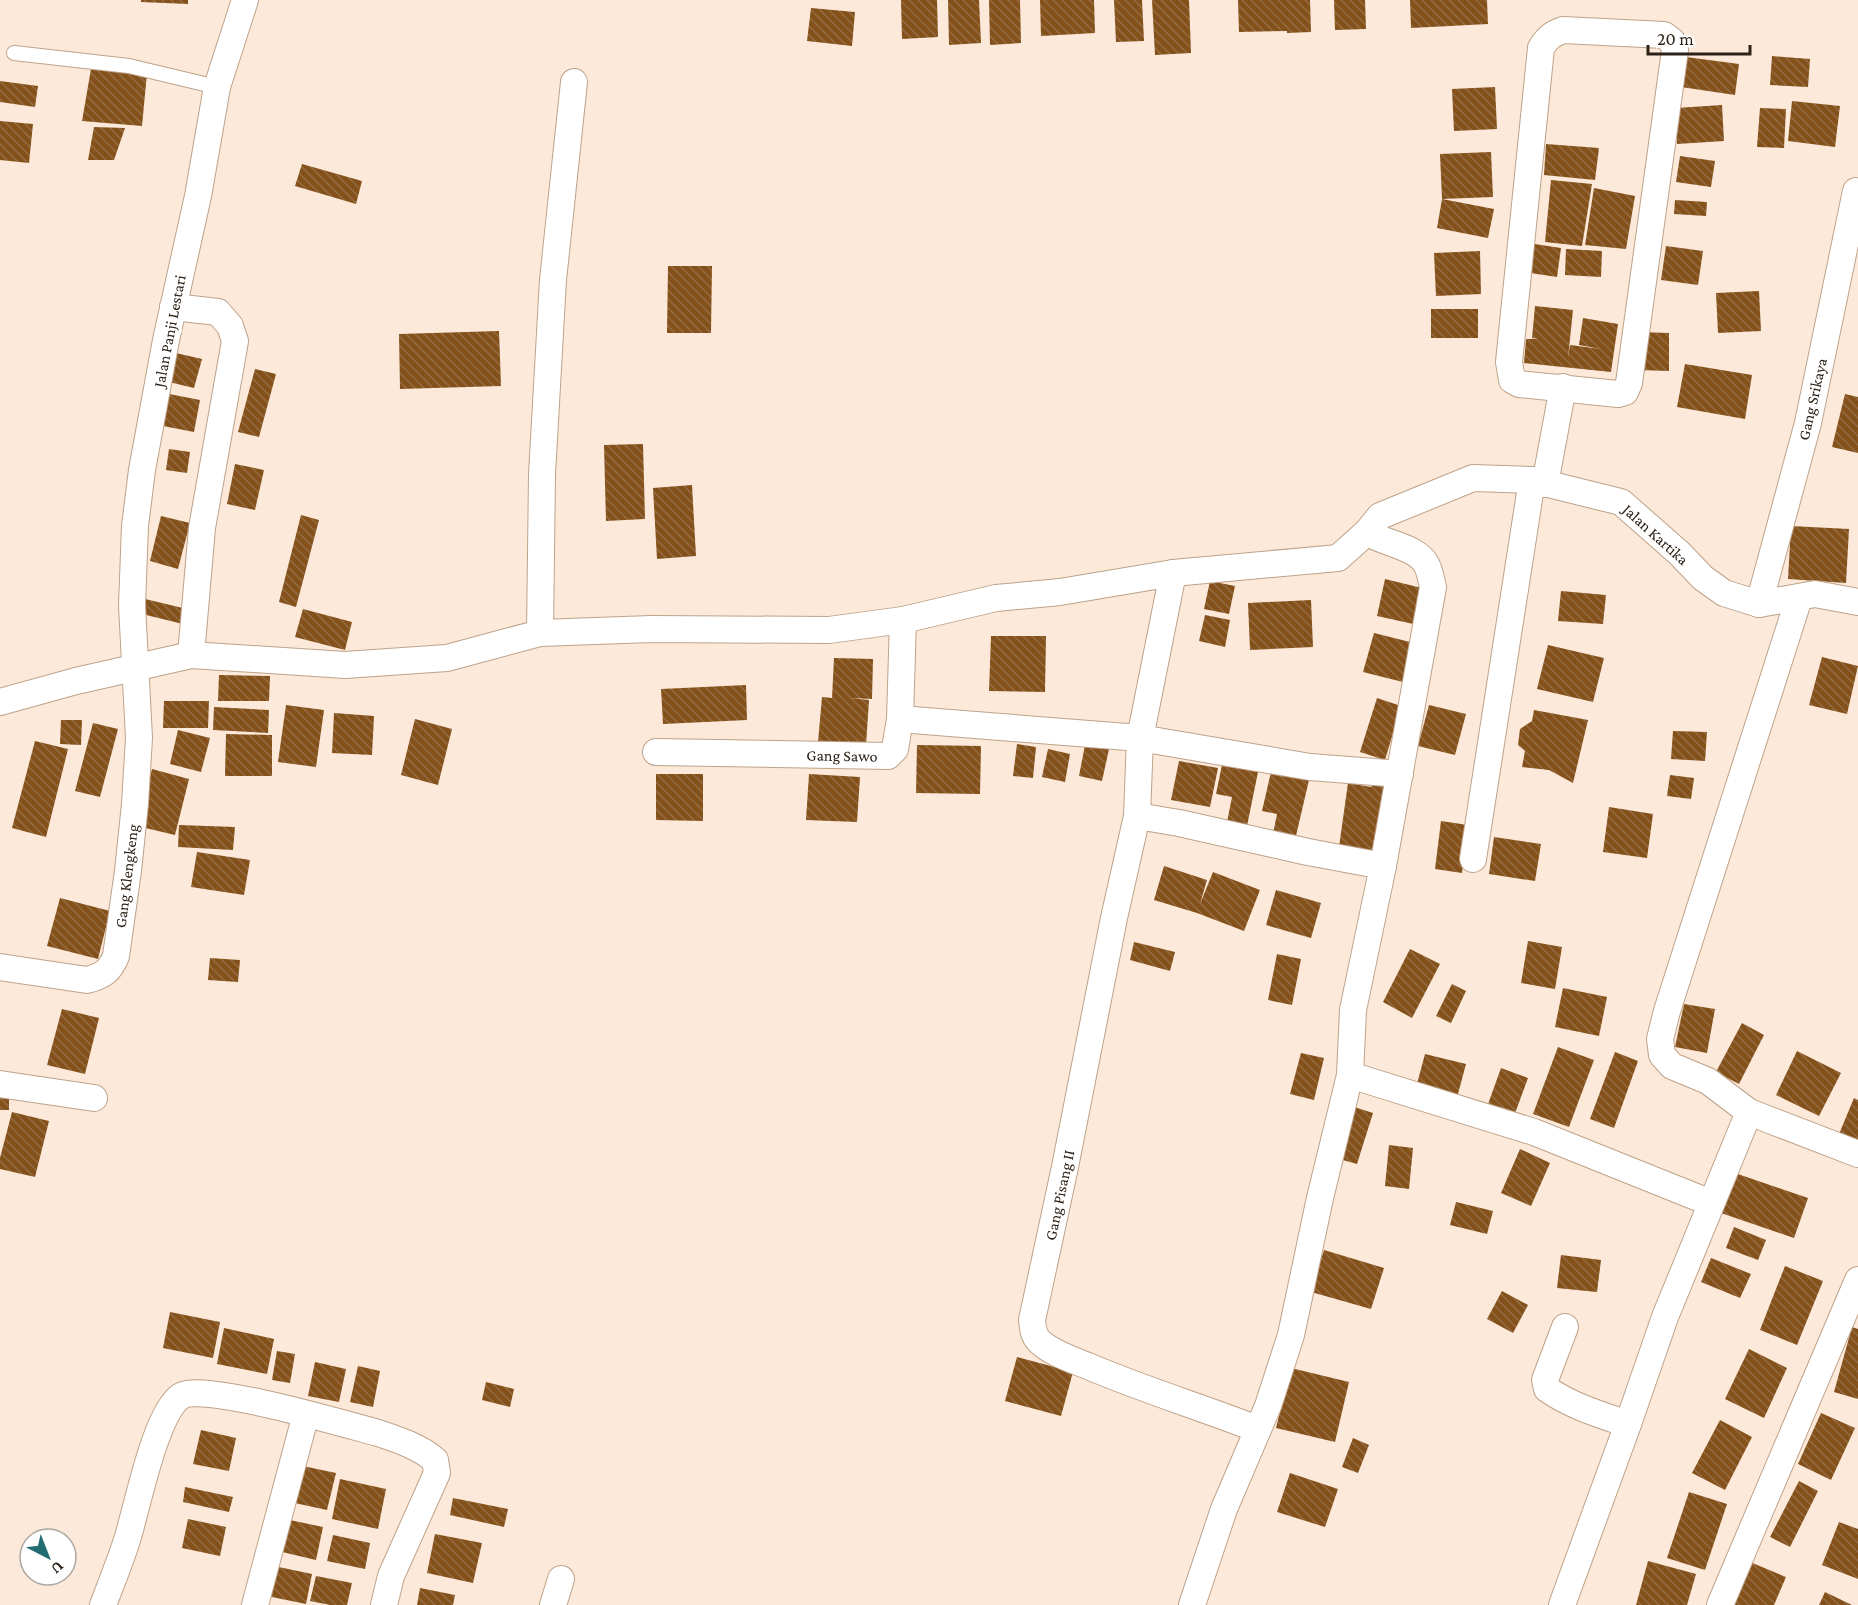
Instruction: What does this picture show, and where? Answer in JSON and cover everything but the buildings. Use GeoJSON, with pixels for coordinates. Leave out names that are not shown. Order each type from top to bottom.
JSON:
{"type":"FeatureCollection","features":[{"type":"Feature","properties":{"kind":"street","name":"Jalan Panji Lestari"},"geometry":{"type":"LineString","coordinates":[[137,668],[132,605],[135,526],[142,470],[173,308],[198,196],[217,87],[245,0]]}},
{"type":"Feature","properties":{"kind":"street"},"geometry":{"type":"LineString","coordinates":[[1563,30],[1664,35],[1672,41],[1675,50],[1629,383],[1625,392],[1618,394],[1563,387],[1519,384],[1512,380],[1509,362],[1541,48],[1552,33],[1563,30]]}},
{"type":"Feature","properties":{"kind":"street"},"geometry":{"type":"LineString","coordinates":[[540,633],[542,474],[553,279],[574,82]]}},
{"type":"Feature","properties":{"kind":"street","name":"Gang Srikaya"},"geometry":{"type":"LineString","coordinates":[[1759,604],[1808,423],[1856,191]]}},
{"type":"Feature","properties":{"kind":"street"},"geometry":{"type":"LineString","coordinates":[[173,308],[218,312],[230,326],[235,341],[202,528],[191,656]]}},
{"type":"Feature","properties":{"kind":"street"},"geometry":{"type":"LineString","coordinates":[[1473,859],[1538,482],[1563,387]]}},
{"type":"Feature","properties":{"kind":"street","name":"Jalan Kartika"},"geometry":{"type":"LineString","coordinates":[[0,702],[76,681],[191,656],[345,665],[447,658],[540,633],[651,629],[829,630],[903,620],[996,598],[1060,592],[1173,573],[1338,558],[1374,524],[1473,478],[1538,482],[1621,502],[1724,593],[1759,604],[1815,594],[1858,602]]}},
{"type":"Feature","properties":{"kind":"street"},"geometry":{"type":"LineString","coordinates":[[1192,1605],[1224,1509],[1268,1406],[1291,1335],[1320,1198],[1350,1075],[1353,1010],[1383,866],[1433,587],[1426,564],[1421,557],[1412,551],[1380,540],[1374,524]]}},
{"type":"Feature","properties":{"kind":"street","name":"Gang Pisang II"},"geometry":{"type":"LineString","coordinates":[[1173,573],[1140,738],[1137,816],[1114,918],[1063,1178],[1034,1307],[1033,1331],[1044,1346],[1076,1361],[1152,1392],[1188,1402],[1257,1429]]}},
{"type":"Feature","properties":{"kind":"street"},"geometry":{"type":"LineString","coordinates":[[1799,598],[1660,1039],[1662,1055],[1672,1066],[1708,1081],[1749,1112],[1858,1154]]}},
{"type":"Feature","properties":{"kind":"street","name":"Gang Sawo"},"geometry":{"type":"LineString","coordinates":[[656,752],[888,756],[895,748],[900,719],[903,620]]}},
{"type":"Feature","properties":{"kind":"street","name":"Gang Klengkeng"},"geometry":{"type":"LineString","coordinates":[[0,967],[87,980],[100,977],[111,968],[117,945],[135,804],[139,738],[137,668]]}},
{"type":"Feature","properties":{"kind":"street"},"geometry":{"type":"LineString","coordinates":[[900,719],[1140,738],[1310,767],[1400,774]]}},
{"type":"Feature","properties":{"kind":"street"},"geometry":{"type":"LineString","coordinates":[[1137,816],[1383,866]]}},
{"type":"Feature","properties":{"kind":"street"},"geometry":{"type":"LineString","coordinates":[[1350,1075],[1534,1132],[1711,1203]]}},
{"type":"Feature","properties":{"kind":"street"},"geometry":{"type":"LineString","coordinates":[[0,1084],[94,1098]]}},
{"type":"Feature","properties":{"kind":"street"},"geometry":{"type":"LineString","coordinates":[[1562,1605],[1665,1317],[1749,1112]]}},
{"type":"Feature","properties":{"kind":"street"},"geometry":{"type":"LineString","coordinates":[[1720,1605],[1858,1280]]}},
{"type":"Feature","properties":{"kind":"street"},"geometry":{"type":"LineString","coordinates":[[1565,1327],[1545,1380],[1547,1389],[1587,1410],[1628,1424]]}},
{"type":"Feature","properties":{"kind":"street"},"geometry":{"type":"LineString","coordinates":[[103,1605],[127,1541],[151,1452],[161,1426],[174,1402],[182,1395],[195,1392],[227,1396],[306,1414],[402,1441],[435,1460],[437,1473],[391,1576],[384,1605]]}},
{"type":"Feature","properties":{"kind":"street"},"geometry":{"type":"LineString","coordinates":[[255,1605],[306,1414]]}},
{"type":"Feature","properties":{"kind":"street"},"geometry":{"type":"LineString","coordinates":[[553,1605],[561,1579]]}},
{"type":"Feature","properties":{"kind":"lane"},"geometry":{"type":"LineString","coordinates":[[14,53],[129,66],[217,87]]}}]}
